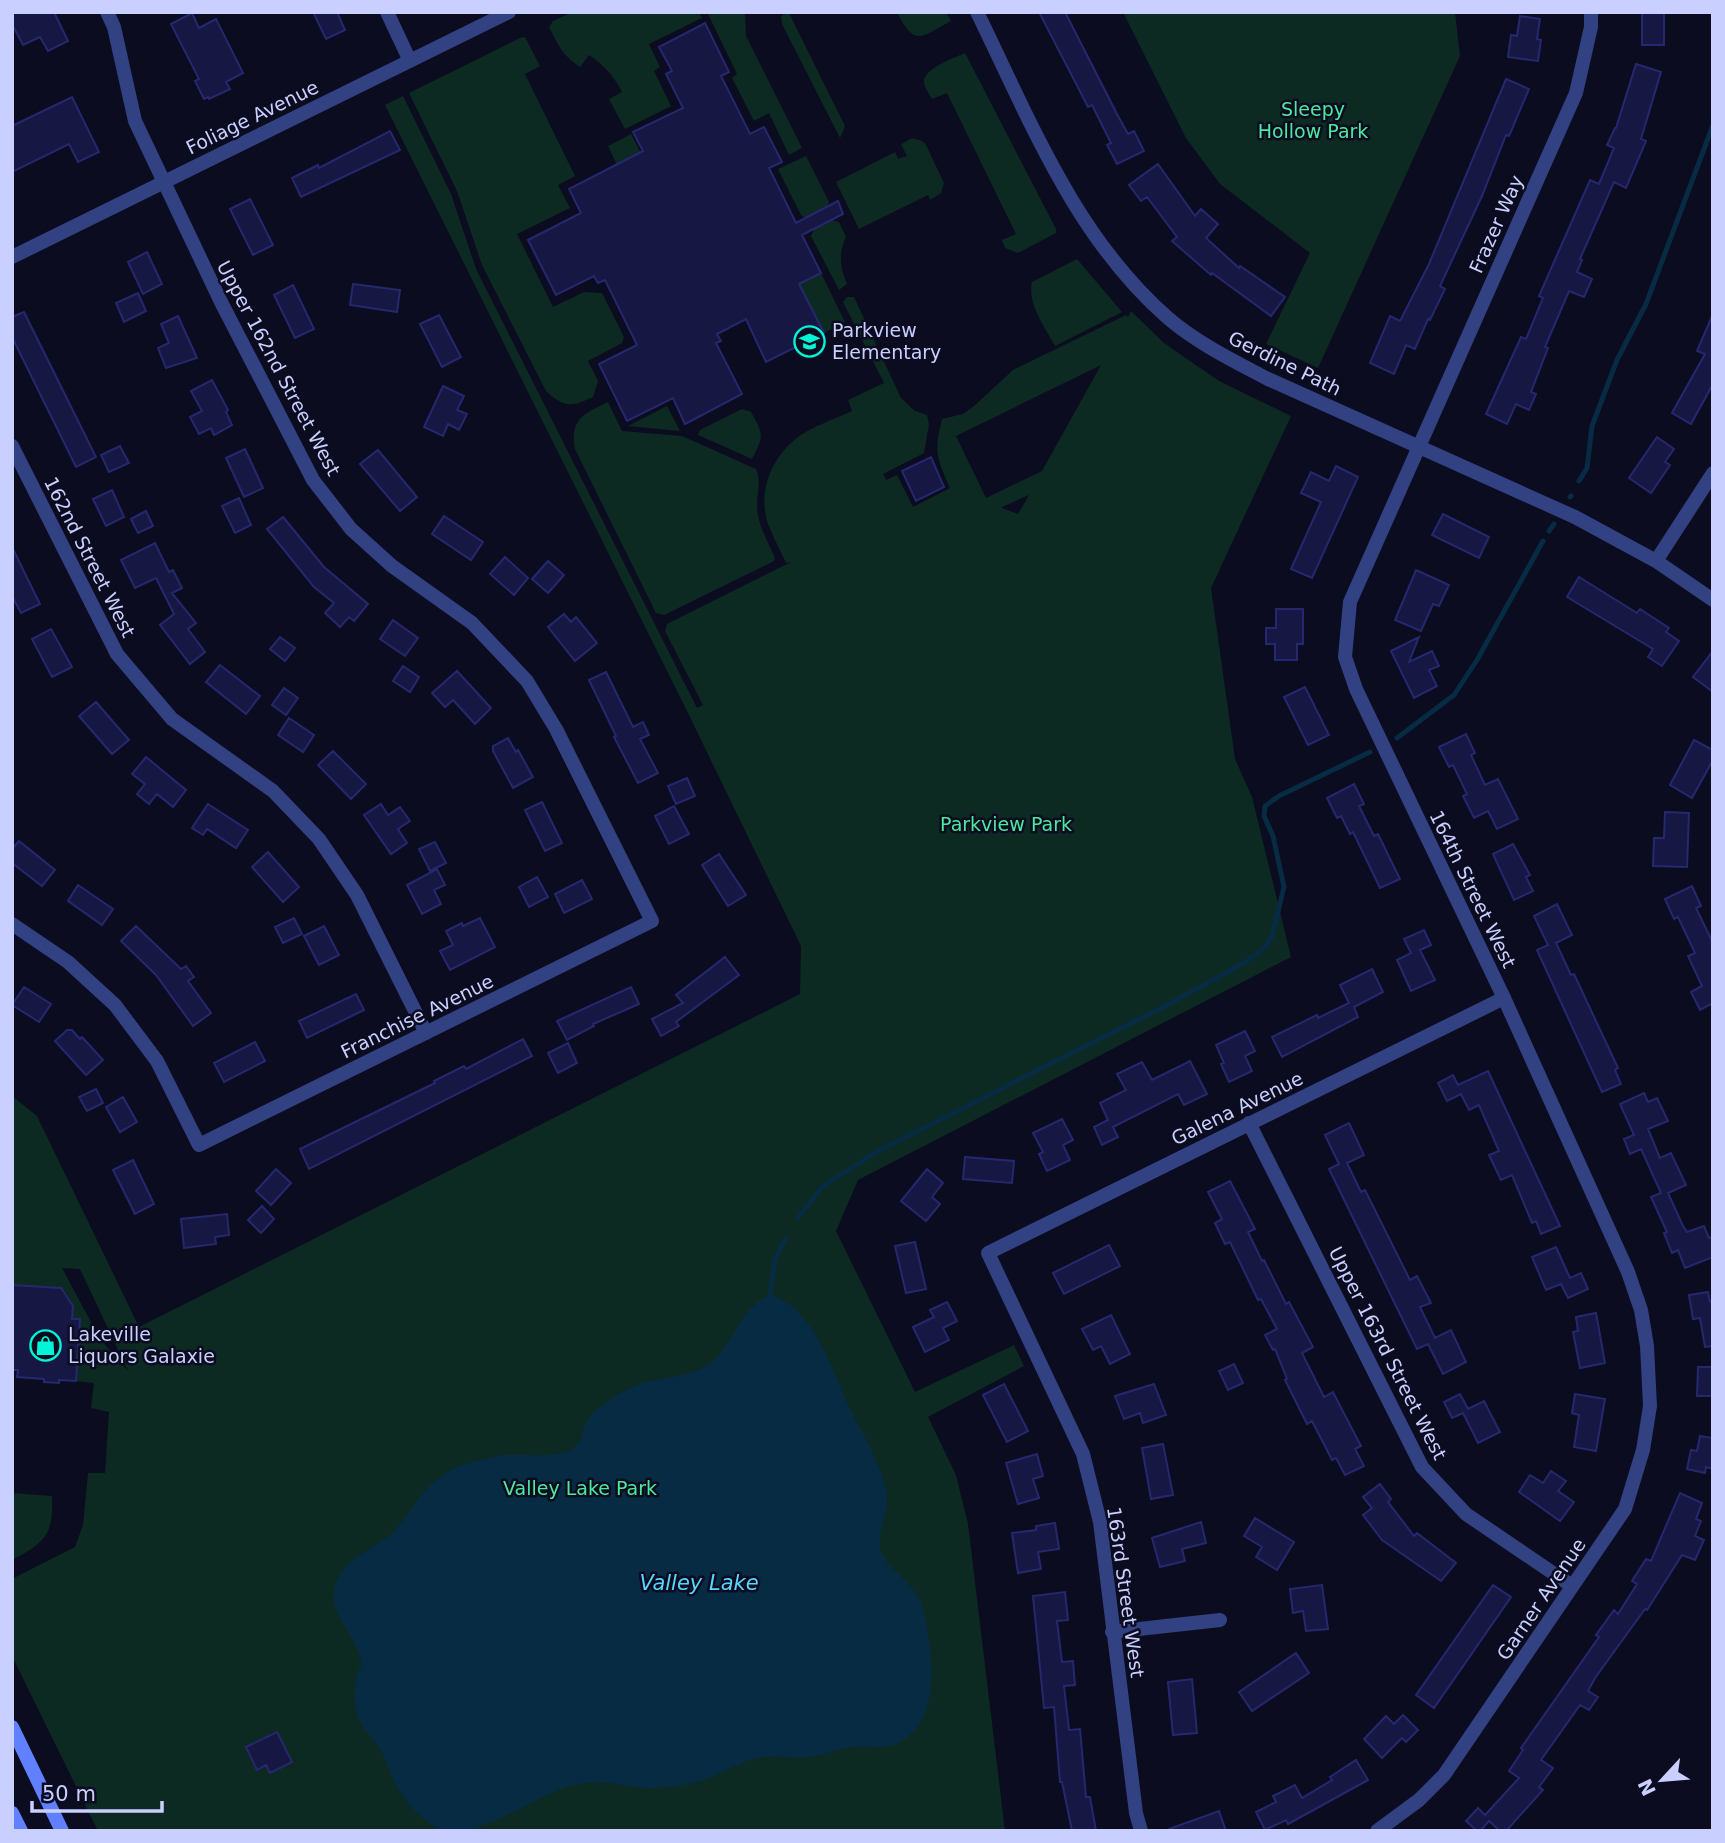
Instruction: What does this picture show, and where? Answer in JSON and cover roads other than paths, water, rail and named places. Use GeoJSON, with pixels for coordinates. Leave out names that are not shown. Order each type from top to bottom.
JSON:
{"type":"FeatureCollection","features":[{"type":"Feature","properties":{"kind":"main road"},"geometry":{"type":"LineString","coordinates":[[12,1727],[62,1831]]}},
{"type":"Feature","properties":{"kind":"main road"},"geometry":{"type":"LineString","coordinates":[[12,1812],[21,1831]]}},
{"type":"Feature","properties":{"kind":"street","name":"Upper 162nd Street West"},"geometry":{"type":"LineString","coordinates":[[107,12],[114,27],[135,121],[162,181],[313,480],[351,529],[393,566],[472,623],[527,681],[556,729],[652,921]]}},
{"type":"Feature","properties":{"kind":"street"},"geometry":{"type":"LineString","coordinates":[[387,12],[410,61]]}},
{"type":"Feature","properties":{"kind":"street","name":"Foliage Avenue"},"geometry":{"type":"LineString","coordinates":[[12,257],[509,12]]}},
{"type":"Feature","properties":{"kind":"street","name":"Gerdine Path"},"geometry":{"type":"LineString","coordinates":[[977,12],[1059,181],[1114,263],[1169,318],[1225,356],[1268,379],[1575,517],[1656,561],[1713,600]]}},
{"type":"Feature","properties":{"kind":"street","name":"Frazer Way"},"geometry":{"type":"LineString","coordinates":[[1419,446],[1576,93],[1591,27],[1591,12]]}},
{"type":"Feature","properties":{"kind":"street","name":"162nd Street West"},"geometry":{"type":"LineString","coordinates":[[12,446],[117,654],[172,719],[273,791],[319,839],[357,895],[426,1033]]}},
{"type":"Feature","properties":{"kind":"street","name":"164th Street West"},"geometry":{"type":"LineString","coordinates":[[1419,446],[1350,603],[1345,657],[1356,689],[1504,998],[1628,1272],[1641,1310],[1647,1346]]}},
{"type":"Feature","properties":{"kind":"street"},"geometry":{"type":"LineString","coordinates":[[1656,561],[1713,472]]}},
{"type":"Feature","properties":{"kind":"street","name":"Franchise Avenue"},"geometry":{"type":"LineString","coordinates":[[12,925],[68,962],[115,1005],[156,1061],[200,1145],[652,921]]}},
{"type":"Feature","properties":{"kind":"street","name":"Galena Avenue"},"geometry":{"type":"LineString","coordinates":[[988,1253],[1504,998]]}},
{"type":"Feature","properties":{"kind":"street","name":"Upper 163rd Street West"},"geometry":{"type":"LineString","coordinates":[[1250,1124],[1422,1467],[1466,1514],[1572,1586]]}},
{"type":"Feature","properties":{"kind":"street","name":"163rd Street West"},"geometry":{"type":"LineString","coordinates":[[988,1253],[1083,1454],[1100,1522],[1136,1813],[1142,1831]]}},
{"type":"Feature","properties":{"kind":"street","name":"Garner Avenue"},"geometry":{"type":"LineString","coordinates":[[1377,1831],[1419,1800],[1444,1775],[1625,1509],[1643,1450],[1650,1406],[1647,1346]]}},
{"type":"Feature","properties":{"kind":"street"},"geometry":{"type":"LineString","coordinates":[[1112,1632],[1220,1620]]}},
{"type":"Feature","properties":{"kind":"water","name":"Valley Lake"},"geometry":{"type":"Polygon","coordinates":[[[770,1295],[799,1313],[821,1344],[881,1474],[887,1503],[880,1536],[881,1550],[890,1566],[917,1594],[928,1633],[931,1686],[922,1720],[912,1733],[892,1745],[847,1748],[808,1757],[756,1758],[706,1779],[672,1787],[645,1788],[597,1782],[573,1785],[473,1828],[448,1831],[433,1825],[414,1810],[399,1791],[381,1751],[358,1717],[355,1688],[362,1665],[356,1647],[335,1607],[335,1585],[341,1573],[357,1556],[391,1534],[428,1488],[445,1474],[474,1461],[498,1456],[554,1455],[571,1450],[578,1444],[588,1419],[615,1397],[644,1383],[689,1373],[709,1364],[718,1356],[752,1307],[770,1295]]]}},
{"type":"Feature","properties":{"kind":"waterway"},"geometry":{"type":"LineString","coordinates":[[1579,481],[1587,468],[1592,426],[1617,360],[1646,304],[1713,125]]}},
{"type":"Feature","properties":{"kind":"waterway"},"geometry":{"type":"LineString","coordinates":[[1549,531],[1554,524]]}},
{"type":"Feature","properties":{"kind":"waterway"},"geometry":{"type":"LineString","coordinates":[[1397,738],[1454,695],[1477,660],[1543,541]]}},
{"type":"Feature","properties":{"kind":"waterway"},"geometry":{"type":"LineString","coordinates":[[798,1218],[822,1187],[876,1152],[1165,1006],[1244,963],[1265,947],[1272,936],[1284,887],[1273,836],[1264,816],[1265,806],[1279,796],[1370,752]]}},
{"type":"Feature","properties":{"kind":"waterway"},"geometry":{"type":"LineString","coordinates":[[770,1295],[775,1259],[785,1240]]}},
{"type":"Feature","properties":{"kind":"place","name":"Parkview Elementary"},"geometry":{"type":"Point","coordinates":[809,341]}},
{"type":"Feature","properties":{"kind":"place","name":"Lakeville Liquors Galaxie"},"geometry":{"type":"Point","coordinates":[45,1345]}},
{"type":"Feature","properties":{"kind":"park label","name":"Sleepy Hollow Park"},"geometry":{"type":"Point","coordinates":[1313,120]}},
{"type":"Feature","properties":{"kind":"park label","name":"Parkview Park"},"geometry":{"type":"Point","coordinates":[1006,824]}},
{"type":"Feature","properties":{"kind":"park label","name":"Valley Lake Park"},"geometry":{"type":"Point","coordinates":[580,1488]}}]}
